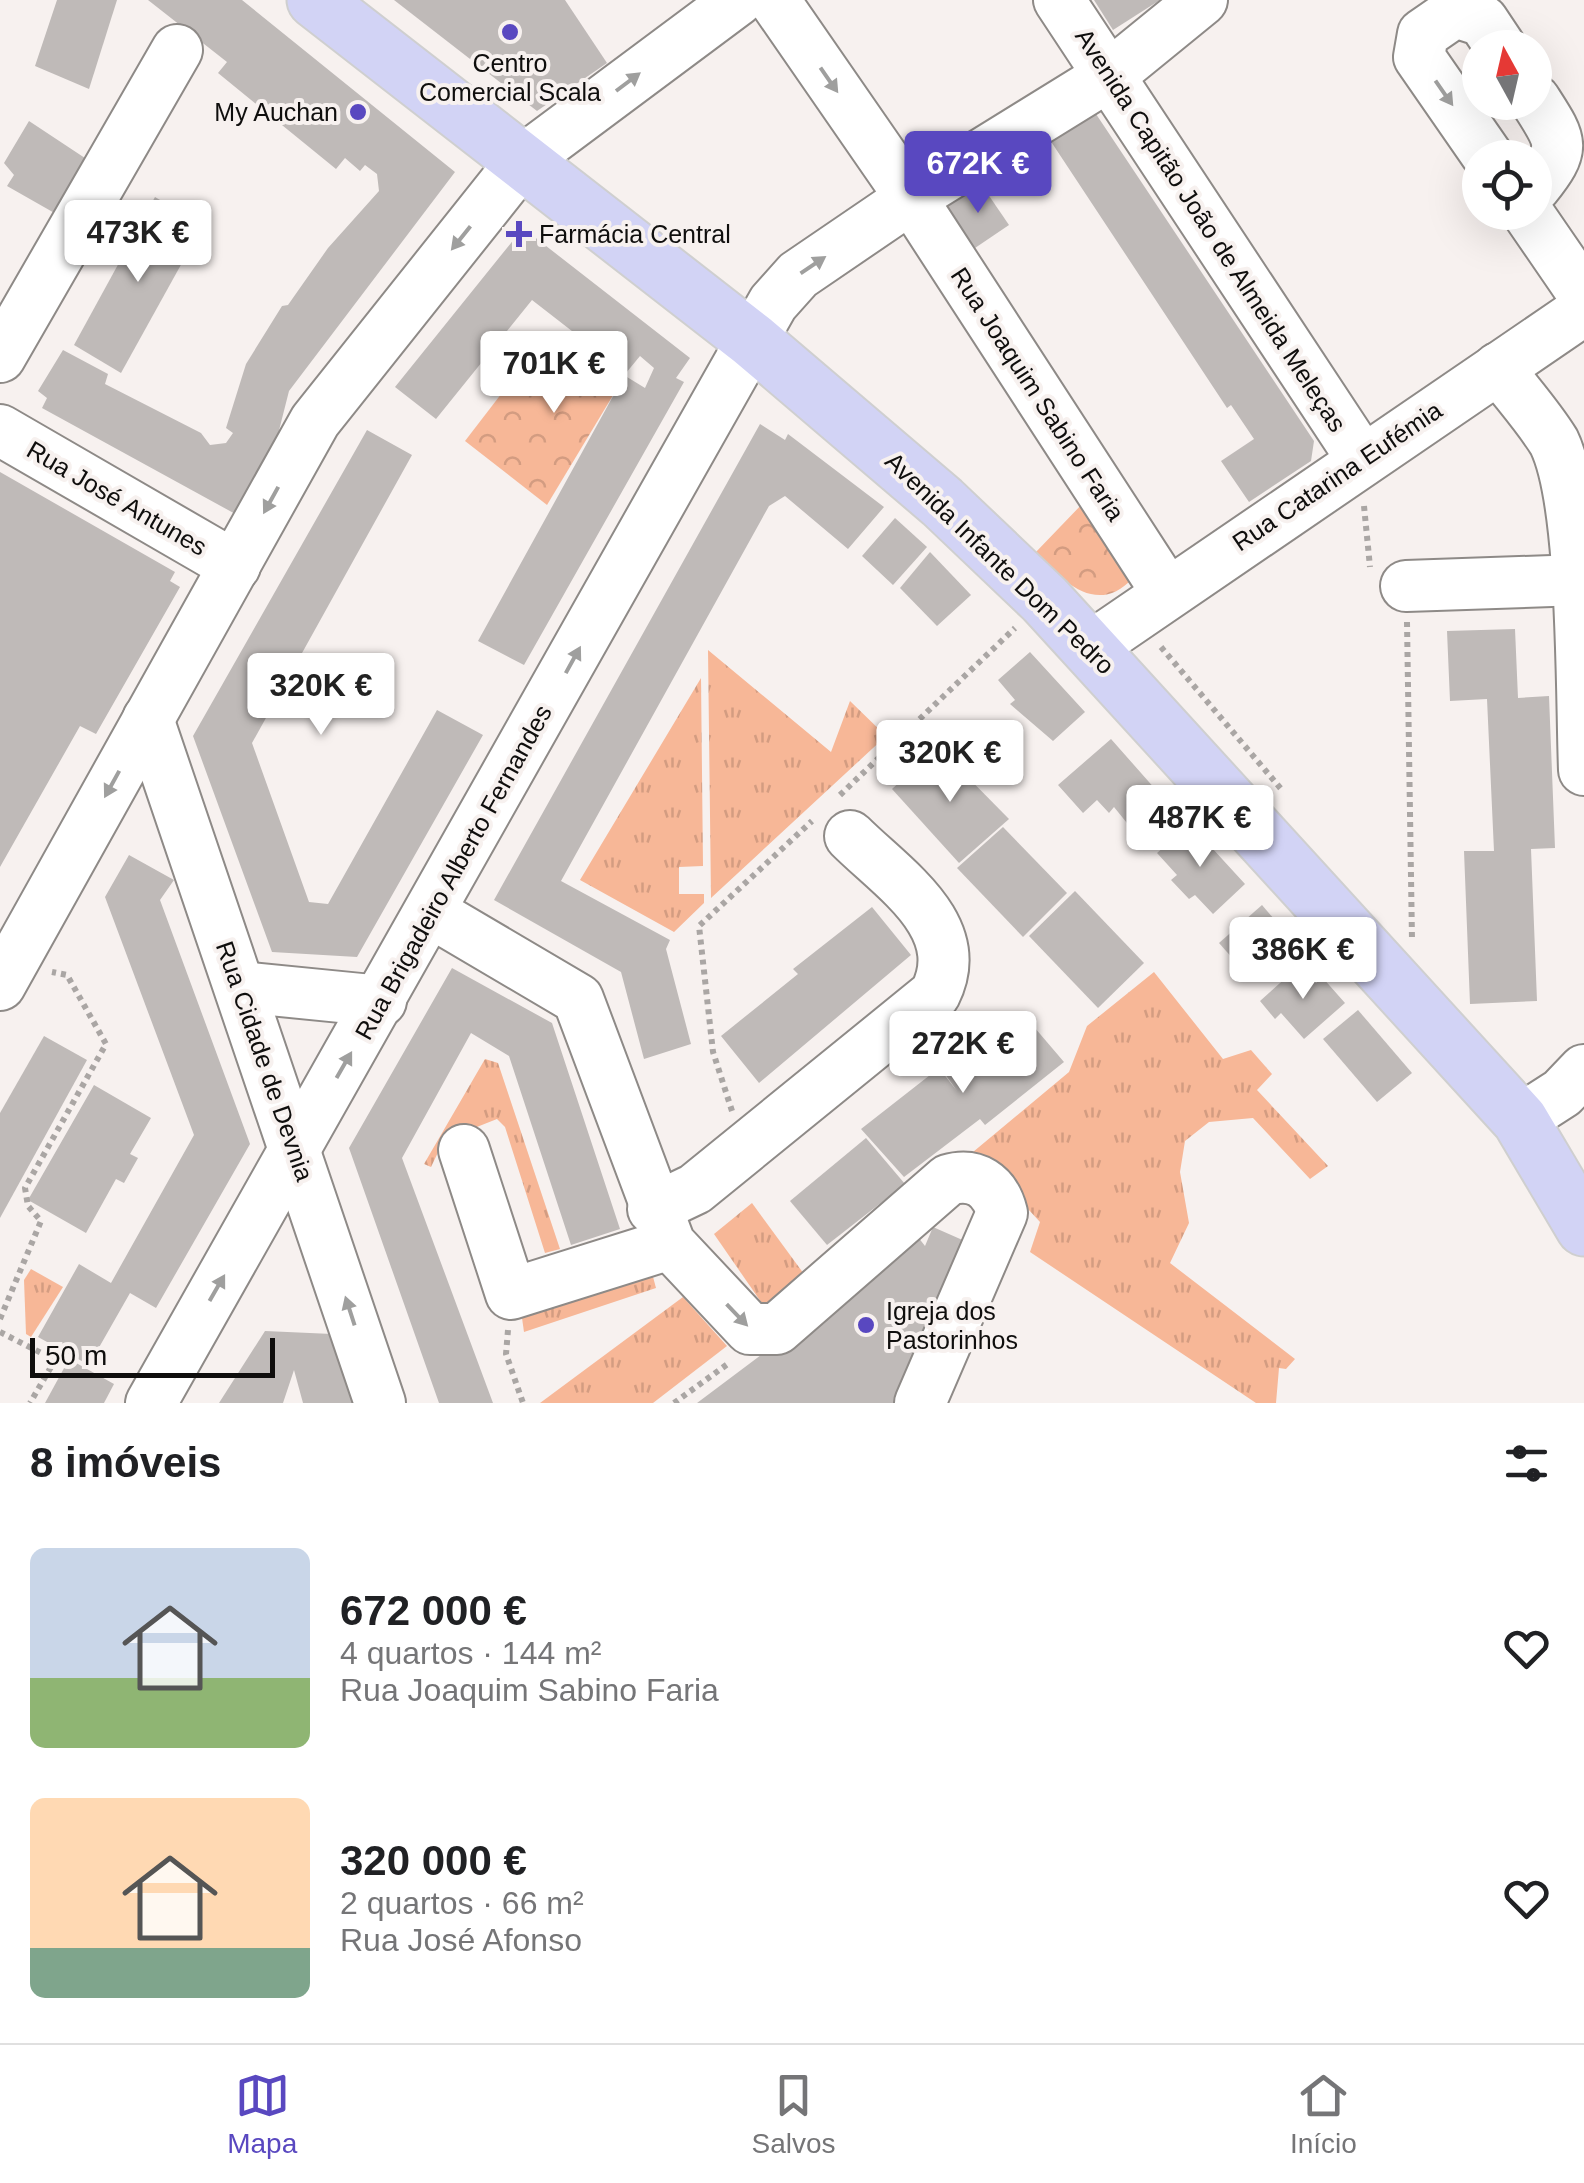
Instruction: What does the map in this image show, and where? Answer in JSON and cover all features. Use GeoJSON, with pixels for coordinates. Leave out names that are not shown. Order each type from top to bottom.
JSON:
{"type":"FeatureCollection","features":[{"type":"Feature","properties":{"kind":"main road","name":"Avenida Infante Dom Pedro"},"geometry":{"type":"LineString","coordinates":[[315,0],[752,340],[942,502],[1092,646],[1520,1120],[1584,1228]]}},
{"type":"Feature","properties":{"kind":"street"},"geometry":{"type":"LineString","coordinates":[[4,970],[315,421],[522,161],[738,0]]}},
{"type":"Feature","properties":{"kind":"street","name":"Rua Joaquim Sabino Faria"},"geometry":{"type":"LineString","coordinates":[[774,0],[911,198],[1166,591]]}},
{"type":"Feature","properties":{"kind":"street","name":"Avenida Capitão João de Almeida Meleças"},"geometry":{"type":"LineString","coordinates":[[1059,0],[1362,460]]}},
{"type":"Feature","properties":{"kind":"street","name":"Rua Brigadeiro Alberto Fernandes"},"geometry":{"type":"LineString","coordinates":[[151,1403],[432,913],[772,303],[798,275],[911,198],[1110,75],[1202,0]]}},
{"type":"Feature","properties":{"kind":"street"},"geometry":{"type":"LineString","coordinates":[[1462,119],[1419,57],[1423,34],[1454,12],[1483,21],[1489,30]]}},
{"type":"Feature","properties":{"kind":"street"},"geometry":{"type":"LineString","coordinates":[[0,357],[176,50]]}},
{"type":"Feature","properties":{"kind":"street"},"geometry":{"type":"LineString","coordinates":[[1548,120],[1559,137],[1558,158],[1552,165]]}},
{"type":"Feature","properties":{"kind":"street"},"geometry":{"type":"LineString","coordinates":[[1539,230],[1584,295]]}},
{"type":"Feature","properties":{"kind":"street","name":"Rua Catarina Eufémia"},"geometry":{"type":"LineString","coordinates":[[1092,646],[1166,591],[1584,310]]}},
{"type":"Feature","properties":{"kind":"street"},"geometry":{"type":"LineString","coordinates":[[1498,368],[1556,443],[1573,490],[1580,580],[1584,770]]}},
{"type":"Feature","properties":{"kind":"street","name":"Rua José Antunes"},"geometry":{"type":"LineString","coordinates":[[0,430],[235,566]]}},
{"type":"Feature","properties":{"kind":"street"},"geometry":{"type":"LineString","coordinates":[[1406,586],[1580,580]]}},
{"type":"Feature","properties":{"kind":"street","name":"Rua Cidade de Devnia"},"geometry":{"type":"LineString","coordinates":[[148,719],[380,1403]]}},
{"type":"Feature","properties":{"kind":"street"},"geometry":{"type":"LineString","coordinates":[[464,1150],[511,1294],[661,1226],[695,1189],[935,994],[946,959],[939,928],[850,836]]}},
{"type":"Feature","properties":{"kind":"street"},"geometry":{"type":"LineString","coordinates":[[432,913],[578,999],[661,1226],[750,1329],[777,1329],[948,1180],[973,1177],[987,1185],[1017,1223],[1018,1238],[978,1331]]}},
{"type":"Feature","properties":{"kind":"street"},"geometry":{"type":"LineString","coordinates":[[240,986],[381,1001]]}},
{"type":"Feature","properties":{"kind":"street"},"geometry":{"type":"LineString","coordinates":[[1520,1120],[1562,1094],[1584,1070]]}},
{"type":"Feature","properties":{"kind":"street"},"geometry":{"type":"LineString","coordinates":[[920,1403],[997,1228],[1002,1213],[999,1200]]}},
{"type":"Feature","properties":{"kind":"path"},"geometry":{"type":"LineString","coordinates":[[1362,460],[1368,566],[1406,586],[1416,1005]]}},
{"type":"Feature","properties":{"kind":"path"},"geometry":{"type":"LineString","coordinates":[[0,1320],[41,1220],[28,1206],[25,1188],[106,1044],[67,975],[4,970]]}},
{"type":"Feature","properties":{"kind":"path"},"geometry":{"type":"LineString","coordinates":[[511,1294],[506,1354],[524,1403]]}},
{"type":"Feature","properties":{"kind":"path"},"geometry":{"type":"LineString","coordinates":[[674,1403],[742,1353],[750,1329]]}},
{"type":"Feature","properties":{"kind":"path"},"geometry":{"type":"LineString","coordinates":[[0,1332],[55,1360],[30,1403]]}},
{"type":"Feature","properties":{"kind":"green space"},"geometry":{"type":"Polygon","coordinates":[[[549,332],[618,387],[547,505],[465,441],[549,332]]]}},
{"type":"Feature","properties":{"kind":"green space"},"geometry":{"type":"Polygon","coordinates":[[[1085,501],[1133,578],[1106,594],[1081,591],[1035,553],[1085,501]]]}},
{"type":"Feature","properties":{"kind":"green space"},"geometry":{"type":"Polygon","coordinates":[[[708,650],[831,752],[850,701],[886,736],[711,898],[708,650]]]}},
{"type":"Feature","properties":{"kind":"green space"},"geometry":{"type":"Polygon","coordinates":[[[701,678],[703,866],[679,867],[679,894],[704,894],[704,903],[674,932],[580,880],[701,678]]]}},
{"type":"Feature","properties":{"kind":"green space"},"geometry":{"type":"Polygon","coordinates":[[[1154,972],[1223,1059],[1251,1050],[1272,1074],[1257,1090],[1328,1166],[1310,1179],[1253,1118],[1209,1122],[1185,1141],[1180,1172],[1189,1223],[1170,1263],[1295,1359],[1286,1369],[1279,1368],[1276,1403],[1256,1403],[1030,1252],[1040,1222],[1004,1183],[961,1162],[1069,1072],[1087,1026],[1154,972]]]}},
{"type":"Feature","properties":{"kind":"green space"},"geometry":{"type":"Polygon","coordinates":[[[485,1059],[498,1063],[560,1249],[545,1253],[505,1127],[497,1119],[444,1140],[431,1167],[424,1164],[485,1059]]]}},
{"type":"Feature","properties":{"kind":"green space"},"geometry":{"type":"Polygon","coordinates":[[[752,1203],[812,1285],[770,1315],[714,1234],[752,1203]]]}},
{"type":"Feature","properties":{"kind":"green space"},"geometry":{"type":"Polygon","coordinates":[[[31,1269],[63,1287],[31,1337],[26,1334],[24,1280],[31,1269]]]}},
{"type":"Feature","properties":{"kind":"green space"},"geometry":{"type":"Polygon","coordinates":[[[652,1273],[656,1288],[524,1332],[522,1318],[652,1273]]]}},
{"type":"Feature","properties":{"kind":"green space"},"geometry":{"type":"Polygon","coordinates":[[[683,1297],[727,1346],[653,1403],[540,1403],[683,1297]]]}},
{"type":"Feature","properties":{"kind":"building"},"geometry":{"type":"Polygon","coordinates":[[[57,0],[117,0],[89,89],[35,66],[57,0]]]}},
{"type":"Feature","properties":{"kind":"building"},"geometry":{"type":"Polygon","coordinates":[[[148,0],[242,0],[455,172],[289,391],[272,458],[239,516],[42,408],[47,398],[38,391],[63,350],[108,374],[105,384],[201,433],[210,445],[226,443],[233,433],[226,428],[246,364],[282,306],[288,305],[328,248],[379,191],[377,174],[365,165],[360,171],[345,158],[336,169],[218,73],[227,62],[148,0]]]}},
{"type":"Feature","properties":{"kind":"building","name":"Centro Comercial Scala"},"geometry":{"type":"Polygon","coordinates":[[[394,0],[565,0],[607,63],[537,111],[394,0]]]}},
{"type":"Feature","properties":{"kind":"building"},"geometry":{"type":"Polygon","coordinates":[[[1094,0],[1160,0],[1113,30],[1094,0]]]}},
{"type":"Feature","properties":{"kind":"building"},"geometry":{"type":"Polygon","coordinates":[[[1092,108],[1314,441],[1311,461],[1249,502],[1221,461],[1254,439],[1231,405],[1227,408],[1048,137],[1092,108]]]}},
{"type":"Feature","properties":{"kind":"building"},"geometry":{"type":"Polygon","coordinates":[[[29,121],[100,168],[65,219],[7,186],[14,175],[4,163],[29,121]]]}},
{"type":"Feature","properties":{"kind":"building"},"geometry":{"type":"Polygon","coordinates":[[[981,184],[1009,225],[975,248],[946,207],[981,184]]]}},
{"type":"Feature","properties":{"kind":"building"},"geometry":{"type":"Polygon","coordinates":[[[155,197],[203,225],[121,373],[74,345],[155,197]]]}},
{"type":"Feature","properties":{"kind":"building"},"geometry":{"type":"Polygon","coordinates":[[[523,228],[690,358],[676,378],[684,382],[524,665],[478,641],[612,398],[627,377],[645,388],[654,368],[640,356],[626,373],[532,300],[436,419],[395,387],[523,228]]]}},
{"type":"Feature","properties":{"kind":"building"},"geometry":{"type":"Polygon","coordinates":[[[760,424],[785,440],[788,434],[884,507],[848,549],[785,496],[769,506],[561,881],[670,940],[666,949],[691,1044],[644,1059],[621,972],[494,900],[760,424]]]}},
{"type":"Feature","properties":{"kind":"building"},"geometry":{"type":"Polygon","coordinates":[[[367,430],[412,455],[252,743],[309,902],[328,904],[437,710],[483,735],[357,957],[272,952],[193,736],[367,430]]]}},
{"type":"Feature","properties":{"kind":"building"},"geometry":{"type":"Polygon","coordinates":[[[0,472],[175,572],[170,581],[180,587],[96,734],[80,726],[0,867],[0,472]]]}},
{"type":"Feature","properties":{"kind":"building"},"geometry":{"type":"Polygon","coordinates":[[[895,518],[927,547],[893,585],[862,556],[895,518]]]}},
{"type":"Feature","properties":{"kind":"building"},"geometry":{"type":"Polygon","coordinates":[[[930,552],[971,595],[937,626],[900,588],[930,552]]]}},
{"type":"Feature","properties":{"kind":"building"},"geometry":{"type":"Polygon","coordinates":[[[1515,629],[1518,698],[1549,696],[1555,848],[1531,849],[1537,1001],[1470,1004],[1464,851],[1494,851],[1487,699],[1450,701],[1447,631],[1515,629]]]}},
{"type":"Feature","properties":{"kind":"building"},"geometry":{"type":"Polygon","coordinates":[[[1030,652],[1085,712],[1053,741],[1010,704],[1015,700],[998,680],[1030,652]]]}},
{"type":"Feature","properties":{"kind":"building"},"geometry":{"type":"Polygon","coordinates":[[[1111,739],[1164,799],[1131,828],[1114,807],[1109,813],[1097,800],[1083,813],[1058,785],[1111,739]]]}},
{"type":"Feature","properties":{"kind":"building"},"geometry":{"type":"Polygon","coordinates":[[[938,747],[1009,819],[959,863],[892,789],[938,747]]]}},
{"type":"Feature","properties":{"kind":"building"},"geometry":{"type":"Polygon","coordinates":[[[1190,824],[1245,884],[1213,914],[1195,895],[1189,899],[1171,880],[1177,875],[1157,853],[1190,824]]]}},
{"type":"Feature","properties":{"kind":"building"},"geometry":{"type":"Polygon","coordinates":[[[1003,827],[1067,893],[1023,937],[957,868],[1003,827]]]}},
{"type":"Feature","properties":{"kind":"building"},"geometry":{"type":"Polygon","coordinates":[[[129,855],[174,880],[160,900],[250,1144],[156,1308],[130,1293],[89,1365],[38,1337],[79,1264],[111,1283],[194,1135],[105,897],[129,855]]]}},
{"type":"Feature","properties":{"kind":"building"},"geometry":{"type":"Polygon","coordinates":[[[1075,891],[1144,963],[1098,1008],[1029,936],[1075,891]]]}},
{"type":"Feature","properties":{"kind":"building"},"geometry":{"type":"Polygon","coordinates":[[[1262,905],[1292,940],[1250,978],[1219,943],[1262,905]]]}},
{"type":"Feature","properties":{"kind":"building"},"geometry":{"type":"Polygon","coordinates":[[[872,907],[911,955],[759,1083],[721,1036],[798,974],[793,969],[872,907]]]}},
{"type":"Feature","properties":{"kind":"building"},"geometry":{"type":"Polygon","coordinates":[[[1300,965],[1316,983],[1322,977],[1345,1003],[1304,1039],[1281,1013],[1275,1019],[1260,1001],[1300,965]]]}},
{"type":"Feature","properties":{"kind":"building"},"geometry":{"type":"Polygon","coordinates":[[[452,968],[552,1023],[620,1229],[571,1245],[509,1056],[471,1033],[402,1158],[493,1403],[439,1403],[349,1148],[452,968]]]}},
{"type":"Feature","properties":{"kind":"building"},"geometry":{"type":"Polygon","coordinates":[[[1358,1010],[1412,1073],[1377,1102],[1323,1039],[1358,1010]]]}},
{"type":"Feature","properties":{"kind":"building"},"geometry":{"type":"Polygon","coordinates":[[[1023,1014],[1064,1062],[985,1125],[980,1119],[904,1177],[861,1129],[939,1068],[957,1091],[945,1074],[1023,1014]]]}},
{"type":"Feature","properties":{"kind":"building"},"geometry":{"type":"Polygon","coordinates":[[[44,1036],[87,1060],[0,1218],[0,1113],[44,1036]]]}},
{"type":"Feature","properties":{"kind":"building"},"geometry":{"type":"Polygon","coordinates":[[[94,1085],[151,1118],[130,1154],[138,1158],[124,1183],[116,1179],[86,1233],[28,1200],[94,1085]]]}},
{"type":"Feature","properties":{"kind":"building"},"geometry":{"type":"Polygon","coordinates":[[[866,1138],[905,1184],[827,1245],[790,1201],[866,1138]]]}},
{"type":"Feature","properties":{"kind":"building","name":"Igreja dos Pastorinhos"},"geometry":{"type":"Polygon","coordinates":[[[933,1227],[967,1242],[896,1403],[697,1403],[918,1237],[925,1246],[933,1227]]]}},
{"type":"Feature","properties":{"kind":"building"},"geometry":{"type":"Polygon","coordinates":[[[265,1331],[332,1334],[356,1403],[303,1403],[294,1370],[283,1403],[219,1403],[265,1331]]]}},
{"type":"Feature","properties":{"kind":"building"},"geometry":{"type":"Polygon","coordinates":[[[69,1359],[114,1384],[104,1403],[45,1403],[69,1359]]]}},
{"type":"Feature","properties":{"kind":"place","name":"Centro Comercial Scala"},"geometry":{"type":"Point","coordinates":[510,32]}},
{"type":"Feature","properties":{"kind":"place","name":"My Auchan"},"geometry":{"type":"Point","coordinates":[358,112]}},
{"type":"Feature","properties":{"kind":"place","name":"Farmácia Central"},"geometry":{"type":"Point","coordinates":[519,234]}},
{"type":"Feature","properties":{"kind":"place","name":"Igreja dos Pastorinhos"},"geometry":{"type":"Point","coordinates":[866,1325]}}]}
